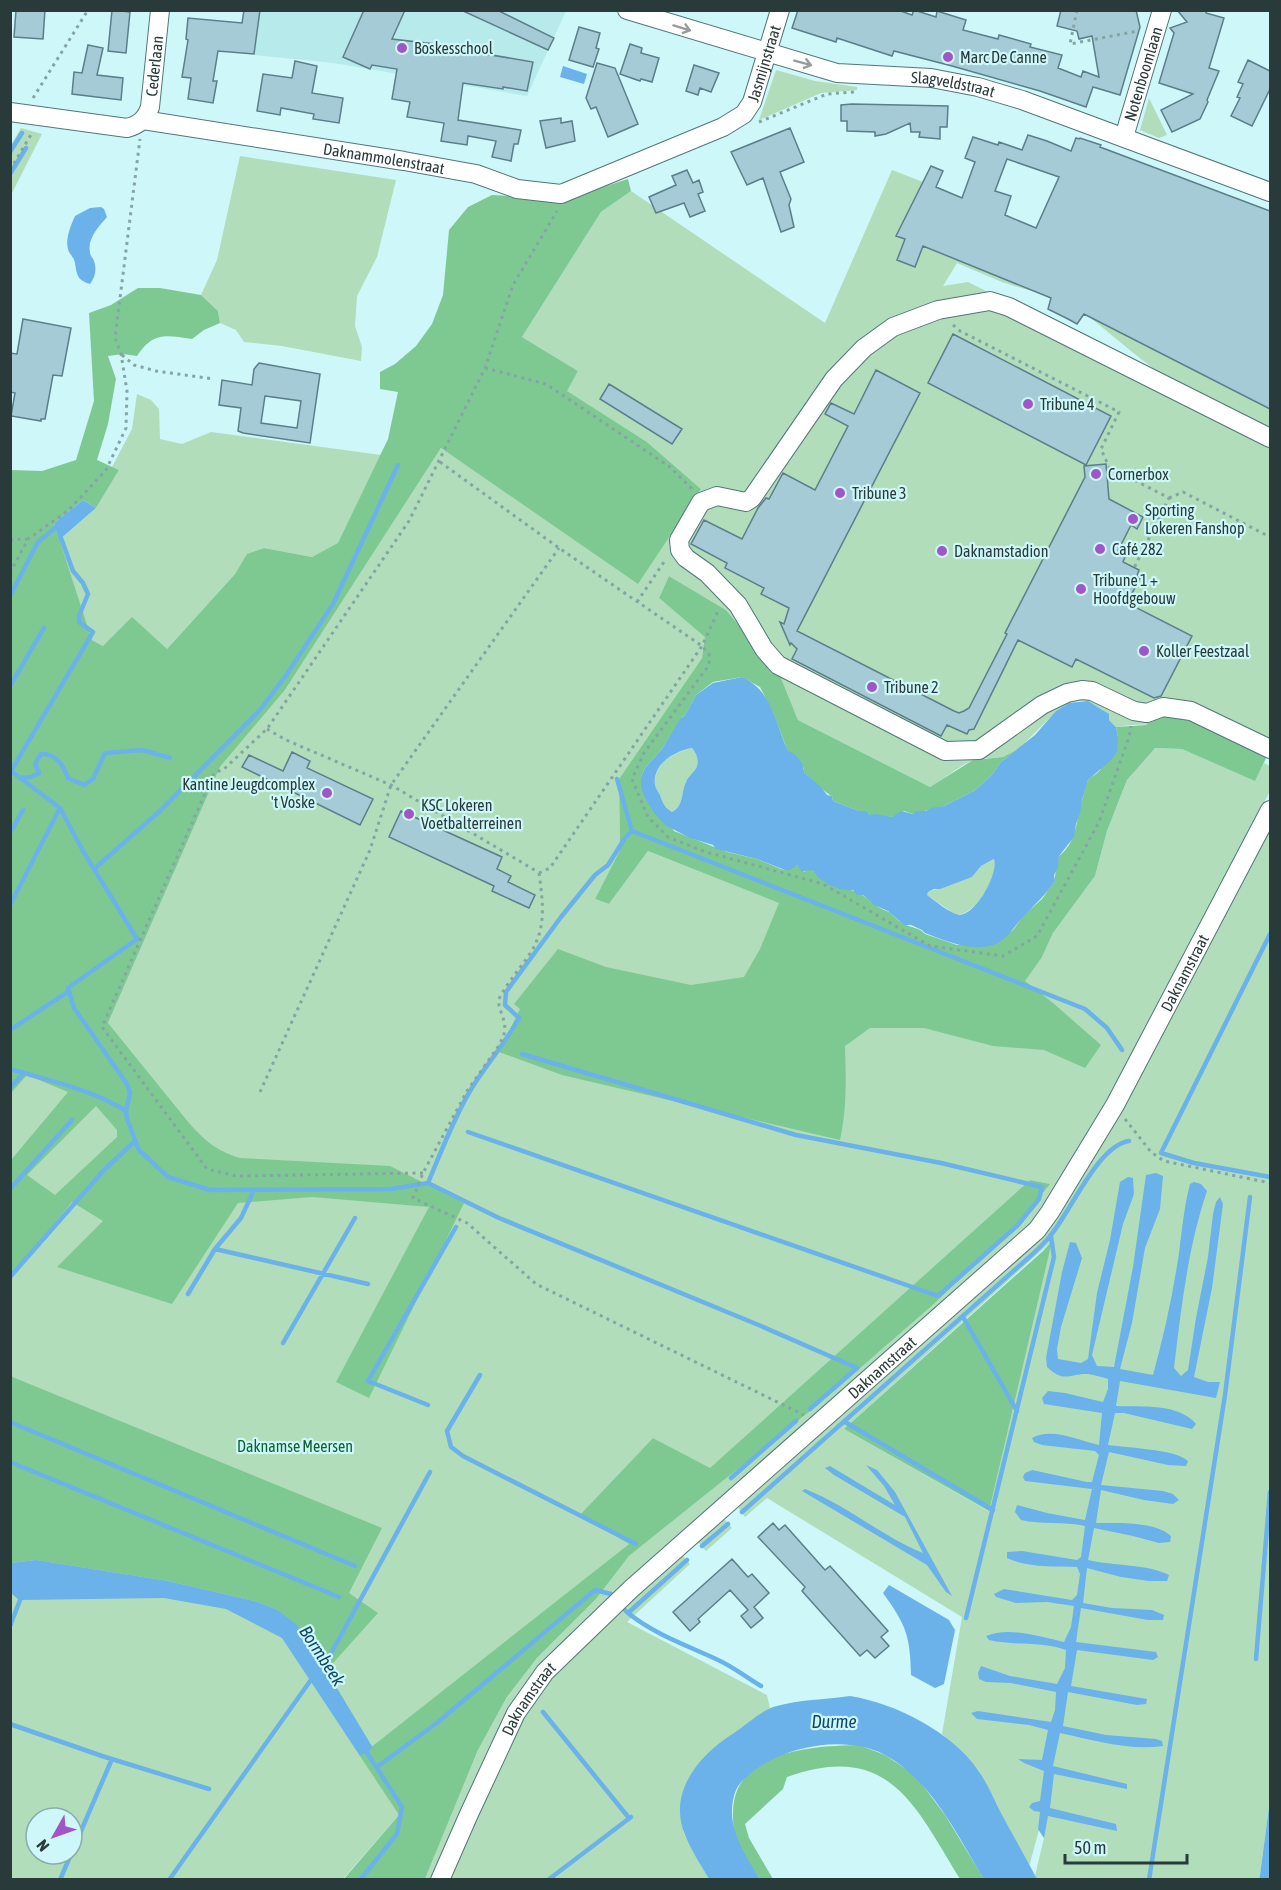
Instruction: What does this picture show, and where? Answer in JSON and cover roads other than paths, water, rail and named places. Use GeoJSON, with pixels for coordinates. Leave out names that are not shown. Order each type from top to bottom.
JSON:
{"type":"FeatureCollection","features":[{"type":"Feature","properties":{"kind":"street","name":"Cederlaan"},"geometry":{"type":"LineString","coordinates":[[143,120],[150,107],[160,10]]}},
{"type":"Feature","properties":{"kind":"street","name":"Slagveldstraat"},"geometry":{"type":"LineString","coordinates":[[627,10],[837,73],[931,78],[978,87],[1022,100],[1270,192]]}},
{"type":"Feature","properties":{"kind":"street","name":"Jasmijnstraat"},"geometry":{"type":"LineString","coordinates":[[744,114],[752,102],[780,10]]}},
{"type":"Feature","properties":{"kind":"street","name":"Notenboomlaan"},"geometry":{"type":"LineString","coordinates":[[1124,137],[1162,10]]}},
{"type":"Feature","properties":{"kind":"street","name":"Daknammolenstraat"},"geometry":{"type":"LineString","coordinates":[[16,113],[127,128],[143,120],[404,161],[476,174],[517,189],[561,194],[723,127],[744,114]]}},
{"type":"Feature","properties":{"kind":"street"},"geometry":{"type":"LineString","coordinates":[[1270,438],[1010,307],[990,301],[947,308],[893,327],[864,348],[846,365],[752,498],[746,502],[717,496],[701,502],[679,540],[680,550],[686,558],[707,573],[738,605],[764,649],[778,665],[945,751],[978,750],[1042,705],[1067,693],[1092,691],[1134,711],[1147,713],[1163,707],[1191,711],[1270,749]]}},
{"type":"Feature","properties":{"kind":"street","name":"Daknamstraat"},"geometry":{"type":"LineString","coordinates":[[441,1880],[516,1713],[545,1672],[631,1589],[1037,1230],[1115,1105],[1270,810]]}},
{"type":"Feature","properties":{"kind":"water"},"geometry":{"type":"Polygon","coordinates":[[[563,66],[587,74],[584,84],[560,77],[563,66]]]}},
{"type":"Feature","properties":{"kind":"water"},"geometry":{"type":"Polygon","coordinates":[[[101,207],[107,217],[90,242],[90,253],[95,270],[90,284],[82,281],[78,276],[68,249],[68,237],[75,216],[90,208],[101,207]]]}},
{"type":"Feature","properties":{"kind":"water"},"geometry":{"type":"Polygon","coordinates":[[[83,500],[96,508],[59,540],[54,523],[83,500]]]}},
{"type":"Feature","properties":{"kind":"water"},"geometry":{"type":"Polygon","coordinates":[[[742,677],[752,683],[767,699],[788,751],[799,759],[804,772],[827,795],[832,796],[833,801],[859,811],[867,811],[870,815],[892,817],[901,811],[913,814],[916,811],[926,811],[944,806],[974,791],[991,776],[1001,762],[1035,735],[1056,711],[1069,703],[1088,701],[1109,714],[1109,720],[1116,727],[1117,752],[1088,780],[1074,837],[1059,856],[1052,886],[998,943],[970,947],[925,933],[911,925],[904,925],[888,911],[874,905],[863,895],[831,885],[820,879],[814,871],[802,872],[797,865],[790,870],[785,870],[757,859],[716,849],[713,845],[690,838],[665,825],[645,798],[641,787],[641,777],[645,768],[662,749],[680,719],[685,715],[696,695],[713,683],[742,677]],[[692,748],[672,755],[657,771],[656,787],[664,804],[672,812],[679,806],[684,786],[697,766],[697,756],[692,748]],[[994,859],[981,866],[972,877],[940,889],[934,889],[927,895],[952,913],[960,915],[967,913],[980,900],[990,882],[995,865],[994,859]]]}},
{"type":"Feature","properties":{"kind":"water"},"geometry":{"type":"Polygon","coordinates":[[[1156,1173],[1163,1176],[1160,1209],[1145,1248],[1132,1323],[1120,1369],[1153,1375],[1177,1268],[1188,1193],[1190,1184],[1194,1182],[1201,1184],[1207,1191],[1190,1256],[1174,1368],[1181,1376],[1188,1370],[1208,1257],[1213,1214],[1220,1197],[1223,1204],[1212,1288],[1194,1377],[1208,1382],[1220,1382],[1216,1398],[1120,1381],[1116,1406],[1170,1409],[1189,1417],[1196,1424],[1192,1429],[1124,1413],[1115,1413],[1108,1445],[1162,1451],[1188,1461],[1186,1466],[1168,1465],[1109,1452],[1101,1485],[1163,1491],[1173,1494],[1179,1500],[1173,1504],[1101,1490],[1096,1523],[1146,1525],[1164,1531],[1171,1536],[1170,1542],[1159,1543],[1094,1528],[1088,1560],[1141,1567],[1169,1575],[1167,1581],[1149,1581],[1121,1577],[1087,1568],[1083,1603],[1112,1608],[1152,1610],[1164,1615],[1163,1620],[1148,1620],[1081,1608],[1076,1642],[1156,1652],[1158,1657],[1153,1660],[1077,1650],[1071,1686],[1147,1699],[1146,1704],[1137,1705],[1068,1692],[1063,1726],[1106,1735],[1156,1739],[1162,1741],[1163,1746],[1124,1746],[1060,1733],[1053,1766],[1127,1784],[1127,1789],[1054,1774],[1050,1808],[1116,1824],[1117,1831],[1048,1816],[1044,1838],[1038,1829],[1040,1812],[1029,1807],[1032,1803],[1040,1801],[1044,1771],[1018,1759],[1042,1760],[1048,1730],[1029,1725],[977,1719],[971,1713],[978,1711],[1051,1722],[1055,1710],[1056,1692],[1011,1683],[986,1682],[979,1679],[978,1673],[981,1666],[1010,1676],[1057,1684],[1065,1668],[1066,1650],[1047,1645],[999,1642],[989,1640],[986,1636],[1015,1632],[1064,1642],[1071,1627],[1074,1606],[1047,1602],[1016,1603],[996,1597],[994,1594],[1004,1589],[1072,1600],[1077,1595],[1080,1574],[1077,1567],[1024,1563],[1007,1558],[1007,1552],[1022,1551],[1077,1560],[1081,1557],[1085,1526],[1021,1520],[1015,1512],[1017,1505],[1085,1520],[1092,1489],[1025,1481],[1023,1477],[1025,1473],[1032,1470],[1092,1482],[1099,1455],[1095,1451],[1042,1445],[1034,1442],[1032,1438],[1057,1434],[1099,1445],[1102,1413],[1044,1404],[1042,1398],[1048,1391],[1103,1402],[1108,1389],[1108,1379],[1088,1374],[1063,1376],[1047,1367],[1046,1358],[1062,1272],[1070,1242],[1076,1243],[1082,1258],[1061,1327],[1057,1349],[1058,1359],[1081,1363],[1088,1359],[1097,1293],[1110,1240],[1120,1182],[1128,1177],[1133,1178],[1134,1194],[1123,1224],[1092,1355],[1097,1366],[1114,1367],[1133,1267],[1146,1175],[1156,1173]]]}},
{"type":"Feature","properties":{"kind":"water"},"geometry":{"type":"Polygon","coordinates":[[[866,1465],[877,1470],[895,1492],[952,1596],[946,1592],[927,1565],[802,1491],[805,1489],[820,1496],[923,1553],[905,1517],[825,1468],[830,1466],[895,1505],[884,1486],[866,1465]]]}},
{"type":"Feature","properties":{"kind":"water"},"geometry":{"type":"Polygon","coordinates":[[[36,1560],[168,1581],[254,1601],[276,1609],[297,1625],[308,1640],[373,1748],[360,1756],[282,1638],[226,1609],[164,1598],[19,1600],[11,1593],[11,1563],[36,1560]]]}},
{"type":"Feature","properties":{"kind":"water"},"geometry":{"type":"Polygon","coordinates":[[[889,1585],[949,1620],[955,1630],[944,1684],[935,1688],[911,1675],[908,1640],[902,1622],[883,1593],[889,1585]]]}},
{"type":"Feature","properties":{"kind":"water","name":"Durme"},"geometry":{"type":"Polygon","coordinates":[[[850,1696],[885,1705],[921,1721],[953,1743],[967,1756],[984,1780],[1037,1879],[984,1879],[942,1810],[930,1794],[902,1766],[885,1755],[869,1749],[834,1744],[798,1750],[780,1756],[743,1780],[736,1790],[733,1802],[734,1826],[742,1848],[760,1879],[709,1879],[687,1841],[681,1819],[680,1804],[684,1789],[699,1763],[721,1742],[768,1709],[783,1704],[850,1696]]]}},
{"type":"Feature","properties":{"kind":"water"},"geometry":{"type":"Polygon","coordinates":[[[1270,1800],[1270,1879],[1259,1879],[1260,1875],[1270,1800]]]}},
{"type":"Feature","properties":{"kind":"waterway"},"geometry":{"type":"LineString","coordinates":[[10,152],[22,133]]}},
{"type":"Feature","properties":{"kind":"waterway"},"geometry":{"type":"LineString","coordinates":[[10,174],[26,148]]}},
{"type":"Feature","properties":{"kind":"waterway"},"geometry":{"type":"LineString","coordinates":[[94,869],[161,810],[260,710],[287,674],[333,604],[398,465]]}},
{"type":"Feature","properties":{"kind":"waterway"},"geometry":{"type":"LineString","coordinates":[[10,596],[38,542],[55,528]]}},
{"type":"Feature","properties":{"kind":"waterway"},"geometry":{"type":"LineString","coordinates":[[61,538],[73,571],[83,583],[88,594],[79,616],[79,622],[93,632],[11,771],[60,808],[83,851],[137,939],[68,988],[74,1008],[127,1084],[130,1093],[126,1111],[127,1119],[139,1150],[168,1177],[210,1190],[391,1189],[428,1183],[464,1102],[519,1018],[505,1005],[506,992],[561,917],[595,875],[608,865],[632,831],[617,779]]}},
{"type":"Feature","properties":{"kind":"waterway"},"geometry":{"type":"LineString","coordinates":[[10,686],[44,628]]}},
{"type":"Feature","properties":{"kind":"waterway"},"geometry":{"type":"LineString","coordinates":[[20,778],[31,777],[39,773],[35,764],[41,754],[55,758],[68,778],[84,785],[93,779],[105,753],[142,750],[170,758]]}},
{"type":"Feature","properties":{"kind":"waterway"},"geometry":{"type":"LineString","coordinates":[[10,905],[60,808]]}},
{"type":"Feature","properties":{"kind":"waterway"},"geometry":{"type":"LineString","coordinates":[[10,833],[23,810]]}},
{"type":"Feature","properties":{"kind":"waterway"},"geometry":{"type":"LineString","coordinates":[[632,831],[1085,1009],[1107,1028],[1122,1050]]}},
{"type":"Feature","properties":{"kind":"waterway"},"geometry":{"type":"LineString","coordinates":[[1270,934],[1161,1153],[1194,1163],[1270,1177]]}},
{"type":"Feature","properties":{"kind":"waterway"},"geometry":{"type":"LineString","coordinates":[[10,1030],[69,991]]}},
{"type":"Feature","properties":{"kind":"waterway"},"geometry":{"type":"LineString","coordinates":[[468,1132],[938,1296],[1017,1226],[1039,1199],[1042,1187],[941,1163],[796,1135],[522,1054]]}},
{"type":"Feature","properties":{"kind":"waterway"},"geometry":{"type":"LineString","coordinates":[[10,1069],[85,1091],[126,1111]]}},
{"type":"Feature","properties":{"kind":"waterway"},"geometry":{"type":"LineString","coordinates":[[10,1088],[24,1073]]}},
{"type":"Feature","properties":{"kind":"waterway"},"geometry":{"type":"LineString","coordinates":[[10,1189],[72,1120]]}},
{"type":"Feature","properties":{"kind":"waterway"},"geometry":{"type":"LineString","coordinates":[[10,1277],[104,1170],[135,1141]]}},
{"type":"Feature","properties":{"kind":"waterway"},"geometry":{"type":"LineString","coordinates":[[742,1512],[1039,1248],[1058,1225],[1085,1181],[1106,1154],[1118,1145],[1129,1141]]}},
{"type":"Feature","properties":{"kind":"waterway"},"geometry":{"type":"LineString","coordinates":[[428,1183],[499,1218],[857,1368],[810,1409]]}},
{"type":"Feature","properties":{"kind":"waterway"},"geometry":{"type":"LineString","coordinates":[[188,1294],[215,1249],[241,1218],[254,1190]]}},
{"type":"Feature","properties":{"kind":"waterway"},"geometry":{"type":"LineString","coordinates":[[1149,1880],[1225,1395],[1250,1197]]}},
{"type":"Feature","properties":{"kind":"waterway"},"geometry":{"type":"LineString","coordinates":[[283,1343],[355,1218]]}},
{"type":"Feature","properties":{"kind":"waterway"},"geometry":{"type":"LineString","coordinates":[[428,1405],[368,1381],[456,1227]]}},
{"type":"Feature","properties":{"kind":"waterway"},"geometry":{"type":"LineString","coordinates":[[966,1618],[1054,1257],[1051,1236]]}},
{"type":"Feature","properties":{"kind":"waterway"},"geometry":{"type":"LineString","coordinates":[[215,1249],[368,1284]]}},
{"type":"Feature","properties":{"kind":"waterway"},"geometry":{"type":"LineString","coordinates":[[963,1317],[1017,1411]]}},
{"type":"Feature","properties":{"kind":"waterway"},"geometry":{"type":"LineString","coordinates":[[480,1375],[447,1431],[451,1447],[463,1456],[636,1544]]}},
{"type":"Feature","properties":{"kind":"waterway"},"geometry":{"type":"LineString","coordinates":[[731,1478],[796,1421]]}},
{"type":"Feature","properties":{"kind":"waterway"},"geometry":{"type":"LineString","coordinates":[[10,1422],[355,1566]]}},
{"type":"Feature","properties":{"kind":"waterway"},"geometry":{"type":"LineString","coordinates":[[845,1422],[993,1510]]}},
{"type":"Feature","properties":{"kind":"waterway"},"geometry":{"type":"LineString","coordinates":[[10,1462],[339,1597]]}},
{"type":"Feature","properties":{"kind":"waterway"},"geometry":{"type":"LineString","coordinates":[[318,1670],[328,1659],[430,1472]]}},
{"type":"Feature","properties":{"kind":"waterway"},"geometry":{"type":"LineString","coordinates":[[1256,1659],[1270,1492]]}},
{"type":"Feature","properties":{"kind":"waterway"},"geometry":{"type":"LineString","coordinates":[[702,1546],[728,1524]]}},
{"type":"Feature","properties":{"kind":"waterway"},"geometry":{"type":"LineString","coordinates":[[622,1607],[628,1613],[687,1560]]}},
{"type":"Feature","properties":{"kind":"waterway"},"geometry":{"type":"LineString","coordinates":[[377,1767],[438,1722],[595,1590],[611,1594]]}},
{"type":"Feature","properties":{"kind":"waterway"},"geometry":{"type":"LineString","coordinates":[[10,1626],[22,1595]]}},
{"type":"Feature","properties":{"kind":"waterway"},"geometry":{"type":"LineString","coordinates":[[628,1613],[659,1633],[722,1662],[761,1686]]}},
{"type":"Feature","properties":{"kind":"waterway"},"geometry":{"type":"LineString","coordinates":[[169,1880],[313,1677]]}},
{"type":"Feature","properties":{"kind":"waterway"},"geometry":{"type":"LineString","coordinates":[[543,1712],[629,1818]]}},
{"type":"Feature","properties":{"kind":"waterway"},"geometry":{"type":"LineString","coordinates":[[10,1724],[102,1756],[209,1789]]}},
{"type":"Feature","properties":{"kind":"waterway","name":"Bormbeek"},"geometry":{"type":"LineString","coordinates":[[360,1880],[397,1834],[402,1807],[364,1748]]}},
{"type":"Feature","properties":{"kind":"waterway"},"geometry":{"type":"LineString","coordinates":[[84,1824],[112,1759]]}},
{"type":"Feature","properties":{"kind":"waterway"},"geometry":{"type":"LineString","coordinates":[[548,1880],[631,1817]]}},
{"type":"Feature","properties":{"kind":"waterway"},"geometry":{"type":"LineString","coordinates":[[60,1880],[66,1866]]}},
{"type":"Feature","properties":{"kind":"place","name":"Boskesschool"},"geometry":{"type":"Point","coordinates":[402,48]}},
{"type":"Feature","properties":{"kind":"place","name":"Marc De Canne"},"geometry":{"type":"Point","coordinates":[948,57]}},
{"type":"Feature","properties":{"kind":"place","name":"Tribune 4"},"geometry":{"type":"Point","coordinates":[1028,404]}},
{"type":"Feature","properties":{"kind":"place","name":"Cornerbox"},"geometry":{"type":"Point","coordinates":[1096,474]}},
{"type":"Feature","properties":{"kind":"place","name":"Tribune 3"},"geometry":{"type":"Point","coordinates":[840,493]}},
{"type":"Feature","properties":{"kind":"place","name":"Sporting Lokeren Fanshop"},"geometry":{"type":"Point","coordinates":[1133,519]}},
{"type":"Feature","properties":{"kind":"place","name":"Café 282"},"geometry":{"type":"Point","coordinates":[1100,549]}},
{"type":"Feature","properties":{"kind":"place","name":"Daknamstadion"},"geometry":{"type":"Point","coordinates":[942,551]}},
{"type":"Feature","properties":{"kind":"place","name":"Tribune 1 + Hoofdgebouw"},"geometry":{"type":"Point","coordinates":[1081,589]}},
{"type":"Feature","properties":{"kind":"place","name":"Koller Feestzaal"},"geometry":{"type":"Point","coordinates":[1144,651]}},
{"type":"Feature","properties":{"kind":"place","name":"Tribune 2"},"geometry":{"type":"Point","coordinates":[872,687]}},
{"type":"Feature","properties":{"kind":"place","name":"Kantine Jeugdcomplex 't Voske"},"geometry":{"type":"Point","coordinates":[327,793]}},
{"type":"Feature","properties":{"kind":"place","name":"KSC Lokeren Voetbalterreinen"},"geometry":{"type":"Point","coordinates":[409,814]}},
{"type":"Feature","properties":{"kind":"park label","name":"Daknamse Meersen"},"geometry":{"type":"Point","coordinates":[295,1446]}}]}
